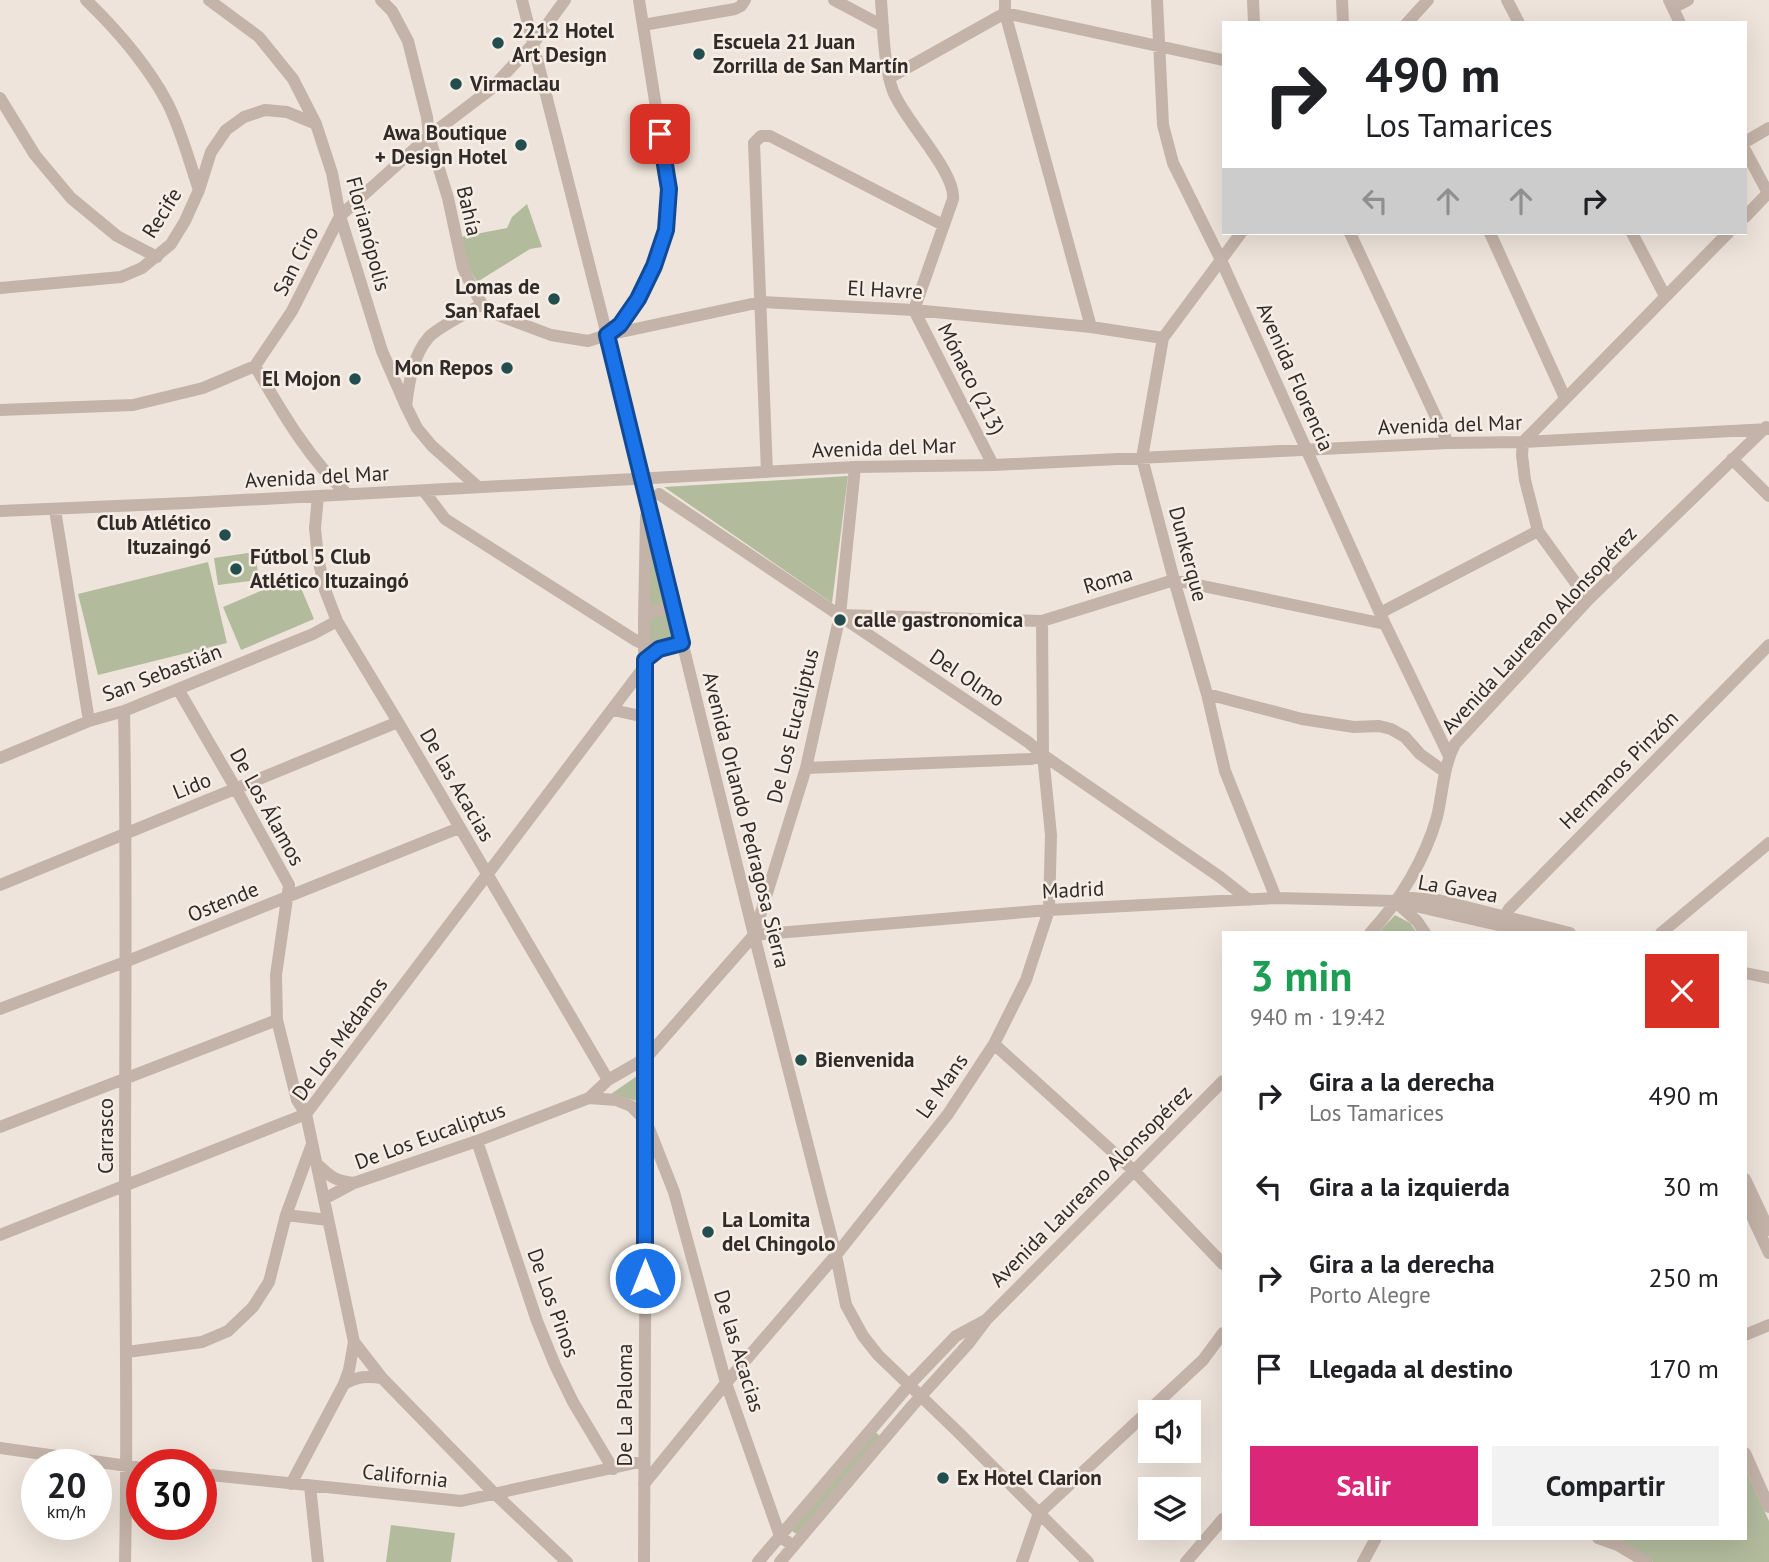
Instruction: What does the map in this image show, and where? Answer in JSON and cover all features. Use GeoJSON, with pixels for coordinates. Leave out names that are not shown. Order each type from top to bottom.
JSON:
{"type":"FeatureCollection","features":[{"type":"Feature","properties":{"kind":"street"},"geometry":{"type":"LineString","coordinates":[[86,0],[115,28],[146,68],[167,104],[199,190]]}},
{"type":"Feature","properties":{"kind":"street","name":"Florianópolis"},"geometry":{"type":"LineString","coordinates":[[209,0],[259,37],[293,79],[316,124],[332,173],[340,216],[382,351],[406,406],[417,428],[478,487]]}},
{"type":"Feature","properties":{"kind":"street","name":"Bahía"},"geometry":{"type":"LineString","coordinates":[[381,0],[392,11],[408,41],[463,268],[482,304]]}},
{"type":"Feature","properties":{"kind":"street","name":"Avenida Orlando Pedragosa Sierra"},"geometry":{"type":"LineString","coordinates":[[522,0],[642,478],[652,496],[674,613],[836,1255],[846,1305],[878,1355],[1088,1562]]}},
{"type":"Feature","properties":{"kind":"street","name":"San Ciro"},"geometry":{"type":"LineString","coordinates":[[255,366],[292,311],[340,216],[429,136],[491,89],[533,44],[565,0]]}},
{"type":"Feature","properties":{"kind":"street"},"geometry":{"type":"LineString","coordinates":[[406,406],[417,356],[430,335],[482,304],[495,314],[551,335],[588,341],[607,335],[620,325],[638,299],[654,266],[666,230],[669,189],[639,0]]}},
{"type":"Feature","properties":{"kind":"street"},"geometry":{"type":"LineString","coordinates":[[643,25],[735,9],[745,0]]}},
{"type":"Feature","properties":{"kind":"street"},"geometry":{"type":"LineString","coordinates":[[834,0],[883,26]]}},
{"type":"Feature","properties":{"kind":"street","name":"Mónaco (213)"},"geometry":{"type":"LineString","coordinates":[[881,0],[889,78],[894,94],[954,190],[914,310],[993,465]]}},
{"type":"Feature","properties":{"kind":"street","name":"Avenida Florencia"},"geometry":{"type":"LineString","coordinates":[[1157,0],[1163,125],[1173,163],[1221,260],[1383,618],[1449,756]]}},
{"type":"Feature","properties":{"kind":"street"},"geometry":{"type":"LineString","coordinates":[[1253,0],[1254,21]]}},
{"type":"Feature","properties":{"kind":"street"},"geometry":{"type":"LineString","coordinates":[[1342,0],[1343,21]]}},
{"type":"Feature","properties":{"kind":"street"},"geometry":{"type":"LineString","coordinates":[[1409,21],[1427,0]]}},
{"type":"Feature","properties":{"kind":"street"},"geometry":{"type":"LineString","coordinates":[[1507,0],[1518,21]]}},
{"type":"Feature","properties":{"kind":"street"},"geometry":{"type":"LineString","coordinates":[[1679,21],[1671,4],[1688,0]]}},
{"type":"Feature","properties":{"kind":"street"},"geometry":{"type":"LineString","coordinates":[[1005,6],[1091,327]]}},
{"type":"Feature","properties":{"kind":"street"},"geometry":{"type":"LineString","coordinates":[[889,78],[1005,6],[1222,60]]}},
{"type":"Feature","properties":{"kind":"street"},"geometry":{"type":"LineString","coordinates":[[0,98],[35,155],[71,198],[117,236],[157,257]]}},
{"type":"Feature","properties":{"kind":"street","name":"Recife"},"geometry":{"type":"LineString","coordinates":[[0,288],[121,277],[142,268],[171,244],[178,233],[199,190],[211,152],[226,130],[244,117],[265,110],[287,112],[316,124]]}},
{"type":"Feature","properties":{"kind":"street"},"geometry":{"type":"LineString","coordinates":[[1747,141],[1769,128]]}},
{"type":"Feature","properties":{"kind":"street"},"geometry":{"type":"LineString","coordinates":[[767,472],[754,143],[761,136],[770,136],[943,225]]}},
{"type":"Feature","properties":{"kind":"street"},"geometry":{"type":"LineString","coordinates":[[1747,154],[1769,194],[1747,214]]}},
{"type":"Feature","properties":{"kind":"street","name":"Dunkerque"},"geometry":{"type":"LineString","coordinates":[[1240,235],[1163,338],[1142,458],[1208,694],[1224,771],[1276,898]]}},
{"type":"Feature","properties":{"kind":"street"},"geometry":{"type":"LineString","coordinates":[[1351,235],[1448,443]]}},
{"type":"Feature","properties":{"kind":"street"},"geometry":{"type":"LineString","coordinates":[[1491,235],[1565,398]]}},
{"type":"Feature","properties":{"kind":"street"},"geometry":{"type":"LineString","coordinates":[[1633,235],[1665,296]]}},
{"type":"Feature","properties":{"kind":"street"},"geometry":{"type":"LineString","coordinates":[[1588,600],[1538,531],[1525,480],[1523,442],[1726,235]]}},
{"type":"Feature","properties":{"kind":"street","name":"El Havre"},"geometry":{"type":"LineString","coordinates":[[607,335],[761,302],[914,310],[1091,327],[1163,338]]}},
{"type":"Feature","properties":{"kind":"street"},"geometry":{"type":"LineString","coordinates":[[0,411],[133,405],[202,388],[255,366],[306,448],[347,494]]}},
{"type":"Feature","properties":{"kind":"street","name":"Avenida del Mar"},"geometry":{"type":"LineString","coordinates":[[0,511],[855,467],[993,465],[1448,443],[1523,442],[1767,427]]}},
{"type":"Feature","properties":{"kind":"street","name":"Avenida Laureano Alonsopérez"},"geometry":{"type":"LineString","coordinates":[[1372,931],[1395,901],[1430,838],[1449,756],[1465,731],[1588,600],[1767,427]]}},
{"type":"Feature","properties":{"kind":"street"},"geometry":{"type":"LineString","coordinates":[[1732,459],[1769,496]]}},
{"type":"Feature","properties":{"kind":"street","name":"De Los Eucaliptus"},"geometry":{"type":"LineString","coordinates":[[324,1199],[354,1183],[477,1141],[589,1098],[608,1080],[646,1058],[754,935],[806,768],[839,615],[855,467]]}},
{"type":"Feature","properties":{"kind":"street"},"geometry":{"type":"LineString","coordinates":[[424,491],[444,519],[635,640],[659,649]]}},
{"type":"Feature","properties":{"kind":"street","name":"De las Acacias"},"geometry":{"type":"LineString","coordinates":[[318,496],[315,527],[318,558],[325,590],[337,621],[608,1080]]}},
{"type":"Feature","properties":{"kind":"street","name":"Del Olmo"},"geometry":{"type":"LineString","coordinates":[[652,496],[839,615],[1028,742],[1042,755],[1220,877],[1249,900]]}},
{"type":"Feature","properties":{"kind":"street","name":"De La Paloma"},"geometry":{"type":"LineString","coordinates":[[644,1562],[644,620],[652,496]]}},
{"type":"Feature","properties":{"kind":"street"},"geometry":{"type":"LineString","coordinates":[[55,510],[89,722]]}},
{"type":"Feature","properties":{"kind":"street"},"geometry":{"type":"LineString","coordinates":[[1383,618],[1538,531]]}},
{"type":"Feature","properties":{"kind":"street","name":"Roma"},"geometry":{"type":"LineString","coordinates":[[839,615],[1042,621],[1174,580],[1383,618]]}},
{"type":"Feature","properties":{"kind":"street"},"geometry":{"type":"LineString","coordinates":[[644,620],[654,611],[661,609],[674,613]]}},
{"type":"Feature","properties":{"kind":"street","name":"San Sebastián"},"geometry":{"type":"LineString","coordinates":[[0,758],[89,722],[124,711],[313,634],[337,621]]}},
{"type":"Feature","properties":{"kind":"street","name":"Le Mans"},"geometry":{"type":"LineString","coordinates":[[644,1484],[836,1255],[948,1114],[994,1044],[1026,980],[1049,910],[1051,835],[1042,755],[1042,621]]}},
{"type":"Feature","properties":{"kind":"street"},"geometry":{"type":"LineString","coordinates":[[644,663],[659,649],[682,643]]}},
{"type":"Feature","properties":{"kind":"street","name":"Hermanos Pinzón"},"geometry":{"type":"LineString","coordinates":[[1504,921],[1509,909],[1769,645]]}},
{"type":"Feature","properties":{"kind":"street","name":"De Los Médanos"},"geometry":{"type":"LineString","coordinates":[[291,1484],[344,1384],[354,1342],[306,1114],[612,710],[644,663]]}},
{"type":"Feature","properties":{"kind":"street","name":"De Los Álamos"},"geometry":{"type":"LineString","coordinates":[[177,689],[289,885],[276,975],[277,1020],[297,1100],[306,1114]]}},
{"type":"Feature","properties":{"kind":"street"},"geometry":{"type":"LineString","coordinates":[[1208,694],[1334,725],[1379,726],[1391,729],[1405,737],[1420,754],[1445,772]]}},
{"type":"Feature","properties":{"kind":"street"},"geometry":{"type":"LineString","coordinates":[[612,710],[645,717]]}},
{"type":"Feature","properties":{"kind":"street","name":"Carrasco"},"geometry":{"type":"LineString","coordinates":[[124,711],[127,1449]]}},
{"type":"Feature","properties":{"kind":"street","name":"Lido"},"geometry":{"type":"LineString","coordinates":[[0,885],[398,722]]}},
{"type":"Feature","properties":{"kind":"street"},"geometry":{"type":"LineString","coordinates":[[806,768],[1031,759],[1042,755]]}},
{"type":"Feature","properties":{"kind":"street","name":"Ostende"},"geometry":{"type":"LineString","coordinates":[[0,1009],[125,962],[459,828]]}},
{"type":"Feature","properties":{"kind":"street"},"geometry":{"type":"LineString","coordinates":[[1663,931],[1769,843]]}},
{"type":"Feature","properties":{"kind":"street","name":"Madrid"},"geometry":{"type":"LineString","coordinates":[[754,935],[1049,910],[1276,898],[1395,901]]}},
{"type":"Feature","properties":{"kind":"street"},"geometry":{"type":"LineString","coordinates":[[1395,901],[1424,931]]}},
{"type":"Feature","properties":{"kind":"street","name":"La Gavea"},"geometry":{"type":"LineString","coordinates":[[1395,901],[1424,909],[1559,931]]}},
{"type":"Feature","properties":{"kind":"street","name":"La Gavea"},"geometry":{"type":"LineString","coordinates":[[1504,921],[1528,931]]}},
{"type":"Feature","properties":{"kind":"street"},"geometry":{"type":"LineString","coordinates":[[1747,973],[1769,978]]}},
{"type":"Feature","properties":{"kind":"street"},"geometry":{"type":"LineString","coordinates":[[0,1127],[277,1020]]}},
{"type":"Feature","properties":{"kind":"street"},"geometry":{"type":"LineString","coordinates":[[994,1044],[1134,1171],[1222,1263]]}},
{"type":"Feature","properties":{"kind":"street","name":"Avenida Laureano Alonsopérez"},"geometry":{"type":"LineString","coordinates":[[780,1562],[920,1396],[970,1343],[987,1319],[1222,1082]]}},
{"type":"Feature","properties":{"kind":"street"},"geometry":{"type":"LineString","coordinates":[[589,1098],[616,1100],[631,1106],[646,1121]]}},
{"type":"Feature","properties":{"kind":"street"},"geometry":{"type":"LineString","coordinates":[[0,1235],[306,1114]]}},
{"type":"Feature","properties":{"kind":"street","name":"De las Acacias"},"geometry":{"type":"LineString","coordinates":[[646,1121],[674,1192],[726,1383],[780,1536]]}},
{"type":"Feature","properties":{"kind":"street","name":"De Los Pinos"},"geometry":{"type":"LineString","coordinates":[[477,1141],[537,1321],[555,1365],[612,1469]]}},
{"type":"Feature","properties":{"kind":"street"},"geometry":{"type":"LineString","coordinates":[[127,1353],[202,1342],[229,1331],[253,1307],[269,1282],[286,1214],[312,1144]]}},
{"type":"Feature","properties":{"kind":"street"},"geometry":{"type":"LineString","coordinates":[[316,1163],[340,1182],[354,1183]]}},
{"type":"Feature","properties":{"kind":"street"},"geometry":{"type":"LineString","coordinates":[[1747,1183],[1769,1230]]}},
{"type":"Feature","properties":{"kind":"street"},"geometry":{"type":"LineString","coordinates":[[1747,1206],[1769,1253]]}},
{"type":"Feature","properties":{"kind":"street"},"geometry":{"type":"LineString","coordinates":[[286,1214],[328,1220]]}},
{"type":"Feature","properties":{"kind":"street","name":"Avenida Laureano Alonsopérez"},"geometry":{"type":"LineString","coordinates":[[758,1562],[909,1385],[956,1336],[987,1319]]}},
{"type":"Feature","properties":{"kind":"street"},"geometry":{"type":"LineString","coordinates":[[1747,1334],[1769,1325]]}},
{"type":"Feature","properties":{"kind":"street"},"geometry":{"type":"LineString","coordinates":[[1023,1562],[1039,1513],[1203,1360],[1222,1334]]}},
{"type":"Feature","properties":{"kind":"street"},"geometry":{"type":"LineString","coordinates":[[354,1342],[382,1378],[494,1493],[567,1562]]}},
{"type":"Feature","properties":{"kind":"street"},"geometry":{"type":"LineString","coordinates":[[945,1348],[956,1358]]}},
{"type":"Feature","properties":{"kind":"street"},"geometry":{"type":"LineString","coordinates":[[344,1384],[368,1376],[382,1378]]}},
{"type":"Feature","properties":{"kind":"street"},"geometry":{"type":"LineString","coordinates":[[877,1423],[889,1433]]}},
{"type":"Feature","properties":{"kind":"street"},"geometry":{"type":"LineString","coordinates":[[0,1448],[126,1466]]}},
{"type":"Feature","properties":{"kind":"street"},"geometry":{"type":"LineString","coordinates":[[1747,1458],[1769,1507]]}},
{"type":"Feature","properties":{"kind":"street","name":"California"},"geometry":{"type":"LineString","coordinates":[[217,1476],[461,1501],[644,1461]]}},
{"type":"Feature","properties":{"kind":"street"},"geometry":{"type":"LineString","coordinates":[[310,1486],[318,1562]]}},
{"type":"Feature","properties":{"kind":"street","name":"Carrasco"},"geometry":{"type":"LineString","coordinates":[[125,1562],[126,1514]]}},
{"type":"Feature","properties":{"kind":"street"},"geometry":{"type":"LineString","coordinates":[[1186,1562],[1222,1520]]}},
{"type":"Feature","properties":{"kind":"street"},"geometry":{"type":"LineString","coordinates":[[780,1536],[793,1546]]}},
{"type":"Feature","properties":{"kind":"street"},"geometry":{"type":"LineString","coordinates":[[1363,1562],[1375,1540]]}},
{"type":"Feature","properties":{"kind":"street"},"geometry":{"type":"LineString","coordinates":[[1604,1540],[1618,1545],[1646,1562]]}},
{"type":"Feature","properties":{"kind":"green space"},"geometry":{"type":"Polygon","coordinates":[[[527,204],[542,247],[530,249],[477,282],[469,268],[460,237],[507,228],[512,217],[527,204]]]}},
{"type":"Feature","properties":{"kind":"green space"},"geometry":{"type":"Polygon","coordinates":[[[848,476],[832,603],[664,487],[848,476]]]}},
{"type":"Feature","properties":{"kind":"green space"},"geometry":{"type":"Polygon","coordinates":[[[650,531],[677,638],[649,643],[650,531]]]}},
{"type":"Feature","properties":{"kind":"green space","name":"Fútbol 5 Club Atlético Ituzaingó"},"geometry":{"type":"Polygon","coordinates":[[[255,552],[259,580],[218,585],[214,558],[255,552]]]}},
{"type":"Feature","properties":{"kind":"green space"},"geometry":{"type":"Polygon","coordinates":[[[208,562],[227,643],[98,675],[78,594],[208,562]]]}},
{"type":"Feature","properties":{"kind":"green space"},"geometry":{"type":"Polygon","coordinates":[[[296,576],[314,619],[241,650],[223,607],[296,576]]]}},
{"type":"Feature","properties":{"kind":"green space"},"geometry":{"type":"Polygon","coordinates":[[[1395,915],[1410,923],[1416,931],[1380,931],[1395,915]]]}},
{"type":"Feature","properties":{"kind":"green space"},"geometry":{"type":"Polygon","coordinates":[[[637,1076],[637,1101],[611,1094],[637,1076]]]}},
{"type":"Feature","properties":{"kind":"green space"},"geometry":{"type":"Polygon","coordinates":[[[875,1432],[879,1435],[878,1438],[799,1533],[794,1533],[792,1530],[875,1432]]]}},
{"type":"Feature","properties":{"kind":"green space"},"geometry":{"type":"Polygon","coordinates":[[[1747,1472],[1769,1521],[1769,1562],[1653,1562],[1614,1540],[1747,1540],[1747,1472]]]}},
{"type":"Feature","properties":{"kind":"green space"},"geometry":{"type":"Polygon","coordinates":[[[391,1525],[455,1533],[451,1562],[386,1562],[391,1525]]]}},
{"type":"Feature","properties":{"kind":"place","name":"2212 Hotel Art Design"},"geometry":{"type":"Point","coordinates":[498,43]}},
{"type":"Feature","properties":{"kind":"place","name":"Escuela 21 Juan Zorrilla de San Martín"},"geometry":{"type":"Point","coordinates":[699,54]}},
{"type":"Feature","properties":{"kind":"place","name":"Virmaclau"},"geometry":{"type":"Point","coordinates":[456,84]}},
{"type":"Feature","properties":{"kind":"place","name":"Awa Boutique + Design Hotel"},"geometry":{"type":"Point","coordinates":[521,145]}},
{"type":"Feature","properties":{"kind":"place","name":"Lomas de San Rafael"},"geometry":{"type":"Point","coordinates":[554,299]}},
{"type":"Feature","properties":{"kind":"place","name":"Mon Repos"},"geometry":{"type":"Point","coordinates":[507,368]}},
{"type":"Feature","properties":{"kind":"place","name":"El Mojon"},"geometry":{"type":"Point","coordinates":[355,379]}},
{"type":"Feature","properties":{"kind":"place","name":"Club Atlético Ituzaingó"},"geometry":{"type":"Point","coordinates":[225,535]}},
{"type":"Feature","properties":{"kind":"place","name":"Fútbol 5 Club Atlético Ituzaingó"},"geometry":{"type":"Point","coordinates":[236,569]}},
{"type":"Feature","properties":{"kind":"place","name":"calle gastronomica"},"geometry":{"type":"Point","coordinates":[840,620]}},
{"type":"Feature","properties":{"kind":"place","name":"Bienvenida"},"geometry":{"type":"Point","coordinates":[801,1060]}},
{"type":"Feature","properties":{"kind":"place","name":"La Lomita del Chingolo"},"geometry":{"type":"Point","coordinates":[708,1232]}},
{"type":"Feature","properties":{"kind":"place","name":"Ex Hotel Clarion"},"geometry":{"type":"Point","coordinates":[943,1478]}},
{"type":"Feature","properties":{"kind":"route"},"geometry":{"type":"LineString","coordinates":[[645,1278],[645,660],[659,649],[682,643],[607,335],[620,325],[638,299],[654,266],[666,230],[669,189],[660,134]]}}]}
